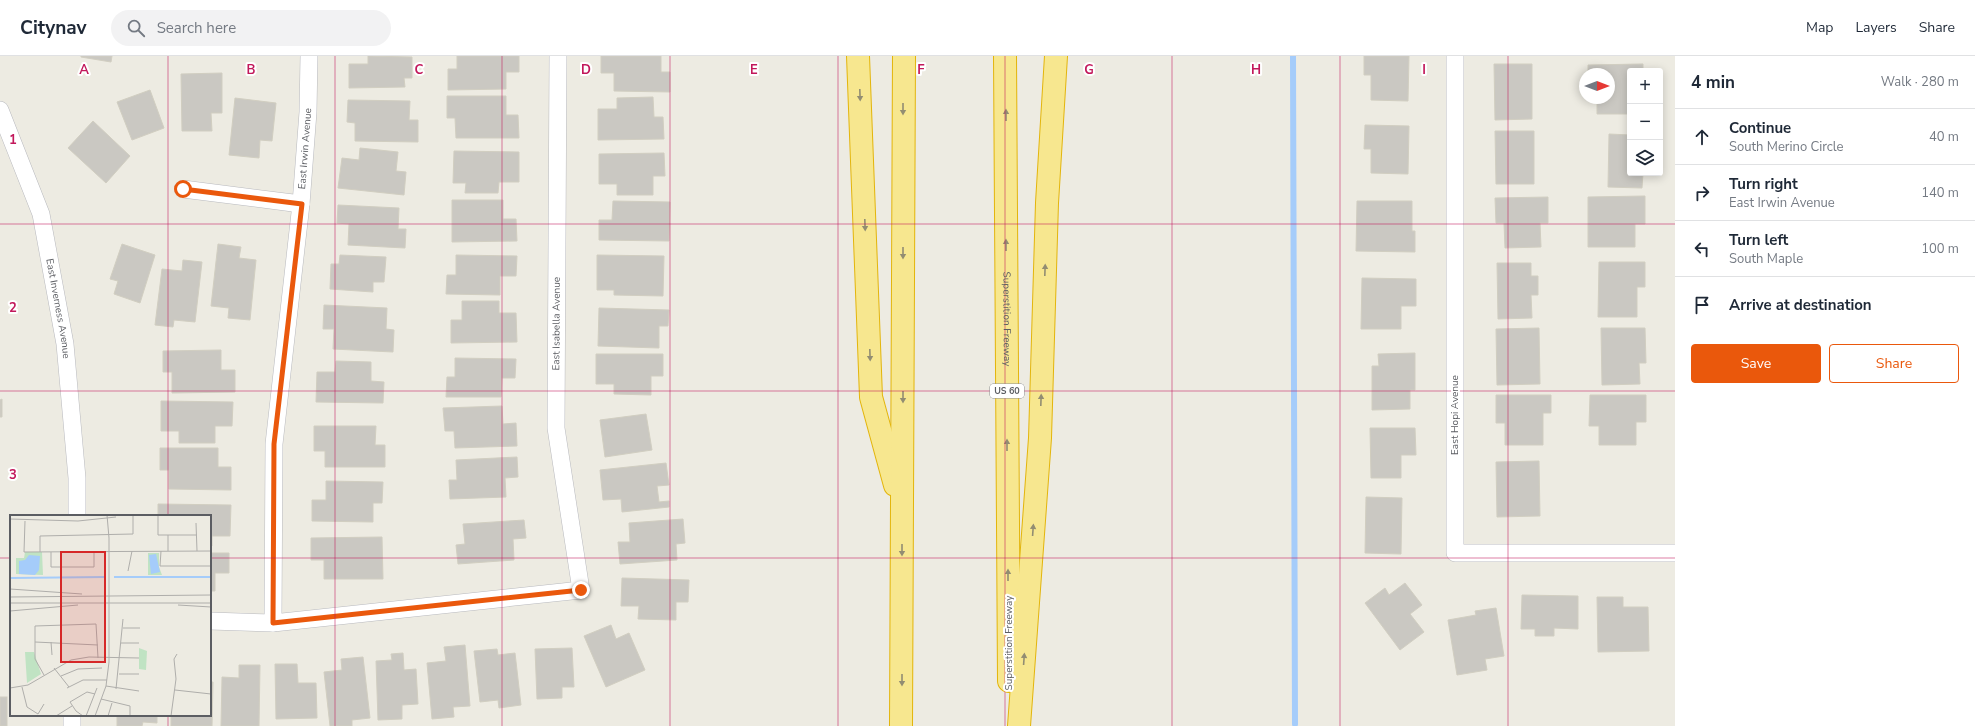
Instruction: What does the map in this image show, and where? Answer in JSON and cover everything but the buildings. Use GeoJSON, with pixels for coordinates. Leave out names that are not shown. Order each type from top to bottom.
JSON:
{"type":"FeatureCollection","features":[{"type":"Feature","properties":{"kind":"highway"},"geometry":{"type":"LineString","coordinates":[[858,56],[871,397],[903,511]]}},
{"type":"Feature","properties":{"kind":"highway"},"geometry":{"type":"LineString","coordinates":[[901,726],[904,56]]}},
{"type":"Feature","properties":{"kind":"highway","name":"Superstition Freeway"},"geometry":{"type":"LineString","coordinates":[[1005,56],[1009,726]]}},
{"type":"Feature","properties":{"kind":"highway"},"geometry":{"type":"LineString","coordinates":[[1019,726],[1040,438],[1047,203],[1056,56]]}},
{"type":"Feature","properties":{"kind":"street","name":"East Irwin Avenue"},"geometry":{"type":"LineString","coordinates":[[273,623],[274,444],[302,204],[308,112],[309,56]]}},
{"type":"Feature","properties":{"kind":"street","name":"East Isabella Avenue"},"geometry":{"type":"LineString","coordinates":[[273,623],[581,590],[556,428],[558,56]]}},
{"type":"Feature","properties":{"kind":"street","name":"East Hopi Avenue"},"geometry":{"type":"LineString","coordinates":[[1455,56],[1455,553],[1675,553]]}},
{"type":"Feature","properties":{"kind":"street","name":"East Inverness Avenue"},"geometry":{"type":"LineString","coordinates":[[0,110],[43,222],[65,344],[78,478],[77,515]]}},
{"type":"Feature","properties":{"kind":"street"},"geometry":{"type":"LineString","coordinates":[[183,189],[302,204]]}},
{"type":"Feature","properties":{"kind":"street"},"geometry":{"type":"LineString","coordinates":[[211,621],[273,623]]}},
{"type":"Feature","properties":{"kind":"waterway"},"geometry":{"type":"LineString","coordinates":[[1293,56],[1295,724]]}},
{"type":"Feature","properties":{"kind":"route"},"geometry":{"type":"LineString","coordinates":[[183,189],[302,204],[274,444],[273,623],[581,590]]}}]}
